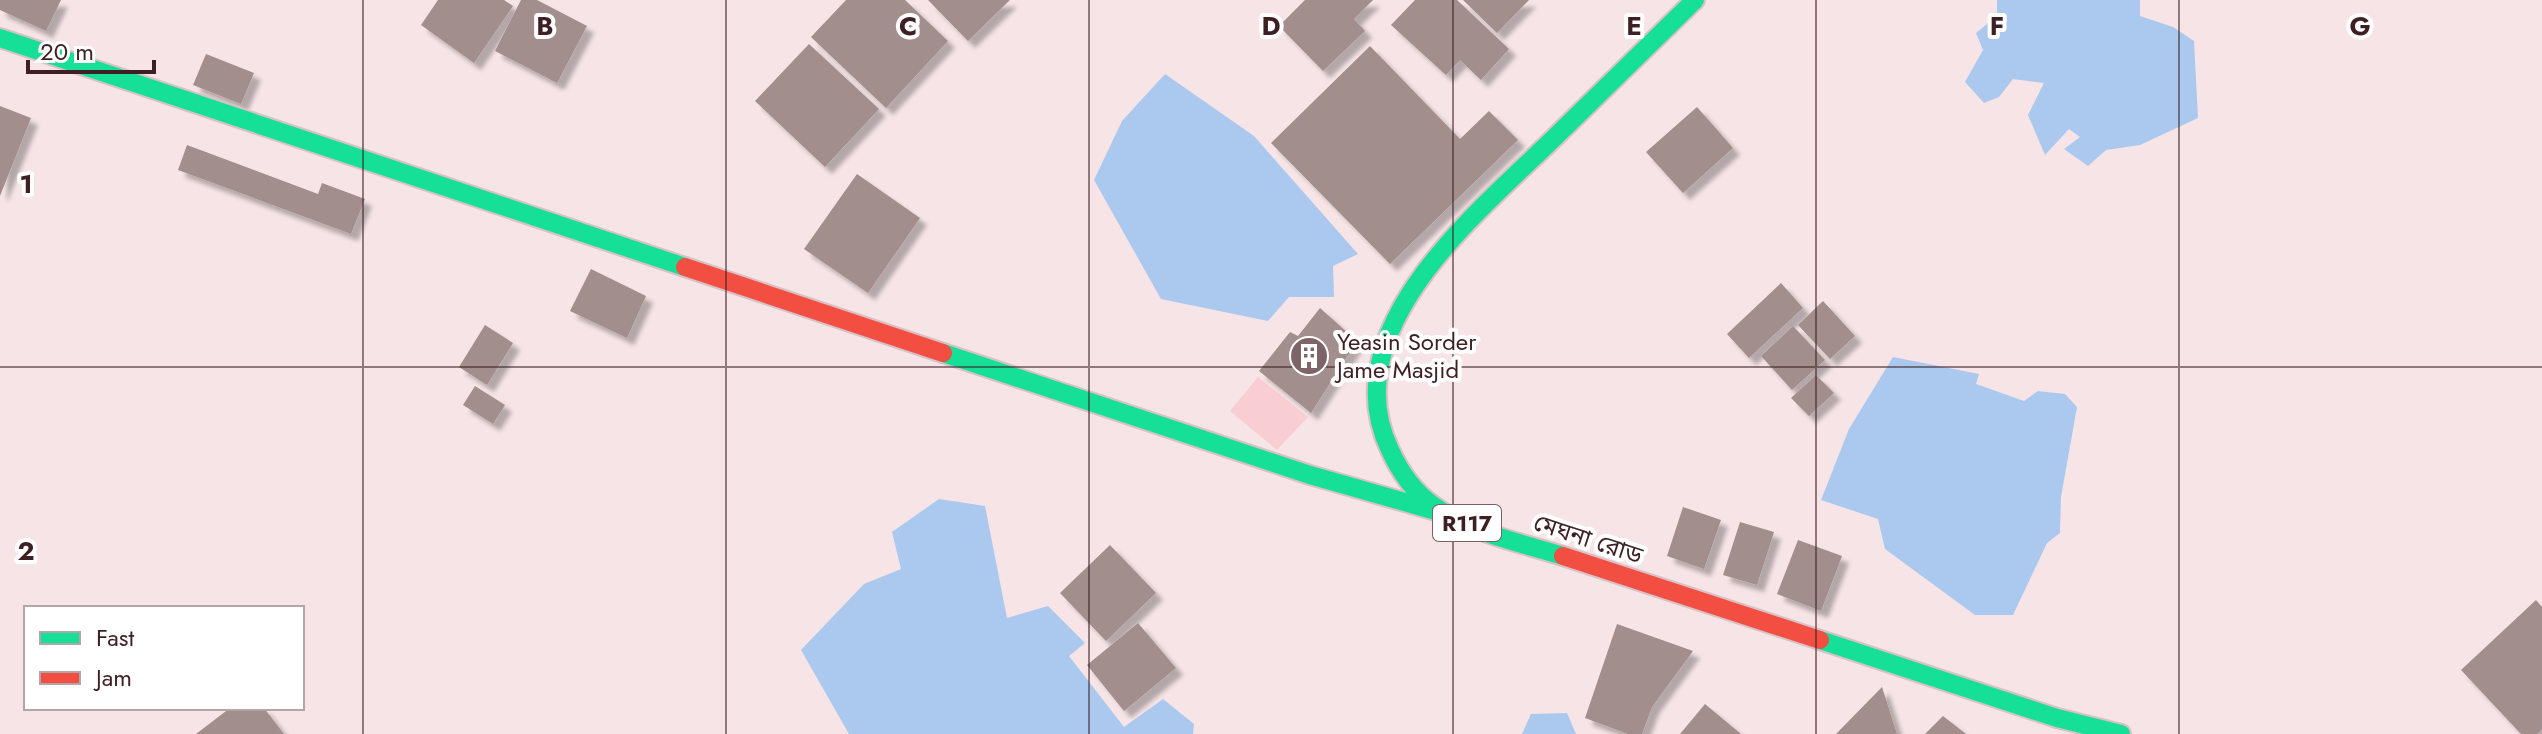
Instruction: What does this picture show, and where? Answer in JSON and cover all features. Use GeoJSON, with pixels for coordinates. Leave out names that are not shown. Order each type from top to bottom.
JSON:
{"type":"FeatureCollection","features":[{"type":"Feature","properties":{"kind":"street","name":"মেঘনা রোড"},"geometry":{"type":"LineString","coordinates":[[1695,0],[1446,243],[1416,280],[1393,323],[1378,367],[1376,408],[1387,449],[1407,481],[1443,513],[1483,530],[2042,713],[2121,734]]}},
{"type":"Feature","properties":{"kind":"street"},"geometry":{"type":"LineString","coordinates":[[0,38],[1295,470],[1443,513]]}},
{"type":"Feature","properties":{"kind":"shaded area"},"geometry":{"type":"Polygon","coordinates":[[[1258,377],[1308,417],[1277,450],[1230,411],[1258,377]]]}},
{"type":"Feature","properties":{"kind":"water"},"geometry":{"type":"Polygon","coordinates":[[[1997,0],[2140,0],[2140,16],[2173,27],[2194,41],[2198,118],[2140,145],[2106,150],[2088,166],[2064,149],[2080,137],[2069,129],[2045,155],[2028,115],[2044,83],[2013,79],[1999,97],[1984,103],[1965,82],[1983,50],[1976,33],[1997,16],[1997,0]]]}},
{"type":"Feature","properties":{"kind":"water"},"geometry":{"type":"Polygon","coordinates":[[[1165,74],[1254,136],[1358,254],[1333,266],[1334,297],[1289,297],[1268,321],[1161,299],[1094,180],[1122,121],[1165,74]]]}},
{"type":"Feature","properties":{"kind":"water"},"geometry":{"type":"Polygon","coordinates":[[[1893,357],[1979,374],[1976,384],[2024,401],[2038,391],[2065,394],[2077,407],[2061,497],[2060,533],[2047,543],[2013,615],[1975,615],[1885,549],[1878,519],[1821,500],[1849,429],[1893,357]]]}},
{"type":"Feature","properties":{"kind":"water"},"geometry":{"type":"Polygon","coordinates":[[[939,499],[985,506],[1007,618],[1048,606],[1085,643],[1069,656],[1124,727],[1163,699],[1194,724],[1193,734],[849,734],[801,650],[864,584],[901,569],[892,532],[939,499]]]}},
{"type":"Feature","properties":{"kind":"water"},"geometry":{"type":"Polygon","coordinates":[[[1567,713],[1576,734],[1522,734],[1531,714],[1567,713]]]}},
{"type":"Feature","properties":{"kind":"building"},"geometry":{"type":"Polygon","coordinates":[[[0,0],[61,0],[46,31],[0,10],[0,0]]]}},
{"type":"Feature","properties":{"kind":"building"},"geometry":{"type":"Polygon","coordinates":[[[438,0],[504,0],[513,6],[474,63],[421,25],[438,0]]]}},
{"type":"Feature","properties":{"kind":"building"},"geometry":{"type":"Polygon","coordinates":[[[521,0],[537,0],[587,26],[557,83],[495,51],[521,0]]]}},
{"type":"Feature","properties":{"kind":"building"},"geometry":{"type":"Polygon","coordinates":[[[846,0],[905,0],[948,41],[886,108],[811,37],[846,0]]]}},
{"type":"Feature","properties":{"kind":"building"},"geometry":{"type":"Polygon","coordinates":[[[928,0],[1010,0],[968,41],[928,0]]]}},
{"type":"Feature","properties":{"kind":"building"},"geometry":{"type":"Polygon","coordinates":[[[1305,0],[1373,0],[1354,19],[1365,31],[1323,71],[1279,26],[1305,0]]]}},
{"type":"Feature","properties":{"kind":"building"},"geometry":{"type":"Polygon","coordinates":[[[1415,0],[1457,0],[1509,49],[1481,80],[1460,60],[1446,75],[1391,25],[1415,0]]]}},
{"type":"Feature","properties":{"kind":"building"},"geometry":{"type":"Polygon","coordinates":[[[1463,0],[1529,0],[1497,33],[1463,0]]]}},
{"type":"Feature","properties":{"kind":"building"},"geometry":{"type":"Polygon","coordinates":[[[809,44],[879,109],[825,167],[755,101],[809,44]]]}},
{"type":"Feature","properties":{"kind":"building"},"geometry":{"type":"Polygon","coordinates":[[[1370,46],[1460,139],[1489,111],[1518,140],[1390,264],[1271,143],[1370,46]]]}},
{"type":"Feature","properties":{"kind":"building"},"geometry":{"type":"Polygon","coordinates":[[[206,54],[254,73],[241,104],[193,85],[206,54]]]}},
{"type":"Feature","properties":{"kind":"building"},"geometry":{"type":"Polygon","coordinates":[[[0,106],[31,118],[0,196],[0,106]]]}},
{"type":"Feature","properties":{"kind":"building"},"geometry":{"type":"Polygon","coordinates":[[[1697,107],[1733,148],[1683,193],[1646,152],[1697,107]]]}},
{"type":"Feature","properties":{"kind":"building"},"geometry":{"type":"Polygon","coordinates":[[[187,145],[318,194],[322,183],[365,199],[351,234],[178,170],[187,145]]]}},
{"type":"Feature","properties":{"kind":"building"},"geometry":{"type":"Polygon","coordinates":[[[857,174],[920,218],[868,293],[804,249],[857,174]]]}},
{"type":"Feature","properties":{"kind":"building"},"geometry":{"type":"Polygon","coordinates":[[[591,269],[646,296],[627,338],[570,311],[591,269]]]}},
{"type":"Feature","properties":{"kind":"building"},"geometry":{"type":"Polygon","coordinates":[[[1781,283],[1803,308],[1749,358],[1727,334],[1781,283]]]}},
{"type":"Feature","properties":{"kind":"building"},"geometry":{"type":"Polygon","coordinates":[[[1823,301],[1855,336],[1830,359],[1798,325],[1823,301]]]}},
{"type":"Feature","properties":{"kind":"building","name":"Yeasin Sorder Jame Masjid"},"geometry":{"type":"Polygon","coordinates":[[[1320,308],[1357,341],[1311,413],[1259,371],[1290,332],[1298,336],[1320,308]]]}},
{"type":"Feature","properties":{"kind":"building"},"geometry":{"type":"Polygon","coordinates":[[[485,325],[513,343],[487,385],[459,367],[485,325]]]}},
{"type":"Feature","properties":{"kind":"building"},"geometry":{"type":"Polygon","coordinates":[[[1793,326],[1825,360],[1792,390],[1761,356],[1793,326]]]}},
{"type":"Feature","properties":{"kind":"building"},"geometry":{"type":"Polygon","coordinates":[[[1816,375],[1834,393],[1809,416],[1791,398],[1816,375]]]}},
{"type":"Feature","properties":{"kind":"building"},"geometry":{"type":"Polygon","coordinates":[[[475,386],[505,405],[493,424],[463,405],[475,386]]]}},
{"type":"Feature","properties":{"kind":"building"},"geometry":{"type":"Polygon","coordinates":[[[1683,507],[1721,520],[1704,569],[1667,556],[1683,507]]]}},
{"type":"Feature","properties":{"kind":"building"},"geometry":{"type":"Polygon","coordinates":[[[1740,522],[1774,532],[1757,585],[1723,575],[1740,522]]]}},
{"type":"Feature","properties":{"kind":"building"},"geometry":{"type":"Polygon","coordinates":[[[1798,540],[1842,556],[1821,611],[1777,594],[1798,540]]]}},
{"type":"Feature","properties":{"kind":"building"},"geometry":{"type":"Polygon","coordinates":[[[1110,545],[1156,593],[1106,641],[1060,593],[1110,545]]]}},
{"type":"Feature","properties":{"kind":"building"},"geometry":{"type":"Polygon","coordinates":[[[2536,600],[2542,607],[2542,729],[2537,734],[2521,734],[2461,670],[2536,600]]]}},
{"type":"Feature","properties":{"kind":"building"},"geometry":{"type":"Polygon","coordinates":[[[1138,623],[1176,668],[1124,711],[1087,665],[1138,623]]]}},
{"type":"Feature","properties":{"kind":"building"},"geometry":{"type":"Polygon","coordinates":[[[1617,624],[1693,651],[1652,707],[1642,734],[1628,734],[1585,718],[1617,624]]]}},
{"type":"Feature","properties":{"kind":"building"},"geometry":{"type":"Polygon","coordinates":[[[1882,687],[1897,734],[1836,734],[1882,687]]]}},
{"type":"Feature","properties":{"kind":"building"},"geometry":{"type":"Polygon","coordinates":[[[1705,704],[1741,734],[1680,734],[1705,704]]]}},
{"type":"Feature","properties":{"kind":"building"},"geometry":{"type":"Polygon","coordinates":[[[227,710],[266,710],[284,734],[196,734],[227,710]]]}},
{"type":"Feature","properties":{"kind":"building"},"geometry":{"type":"Polygon","coordinates":[[[1943,716],[1966,734],[1925,734],[1943,716]]]}},
{"type":"Feature","properties":{"kind":"traffic: fast"},"geometry":{"type":"LineString","coordinates":[[1563,556],[1464,523],[1434,506],[1414,488],[1390,450],[1377,405],[1380,361],[1396,318],[1421,277],[1452,239],[1695,0]]}},
{"type":"Feature","properties":{"kind":"traffic: fast"},"geometry":{"type":"LineString","coordinates":[[0,38],[685,267]]}},
{"type":"Feature","properties":{"kind":"traffic: fast"},"geometry":{"type":"LineString","coordinates":[[943,353],[1310,475],[1443,513]]}},
{"type":"Feature","properties":{"kind":"traffic: fast"},"geometry":{"type":"LineString","coordinates":[[1820,640],[2057,718],[2121,734]]}},
{"type":"Feature","properties":{"kind":"traffic: jam"},"geometry":{"type":"LineString","coordinates":[[685,267],[943,353]]}},
{"type":"Feature","properties":{"kind":"traffic: jam"},"geometry":{"type":"LineString","coordinates":[[1563,556],[1820,640]]}},
{"type":"Feature","properties":{"kind":"place","name":"Yeasin Sorder Jame Masjid"},"geometry":{"type":"Point","coordinates":[1309,356]}}]}
